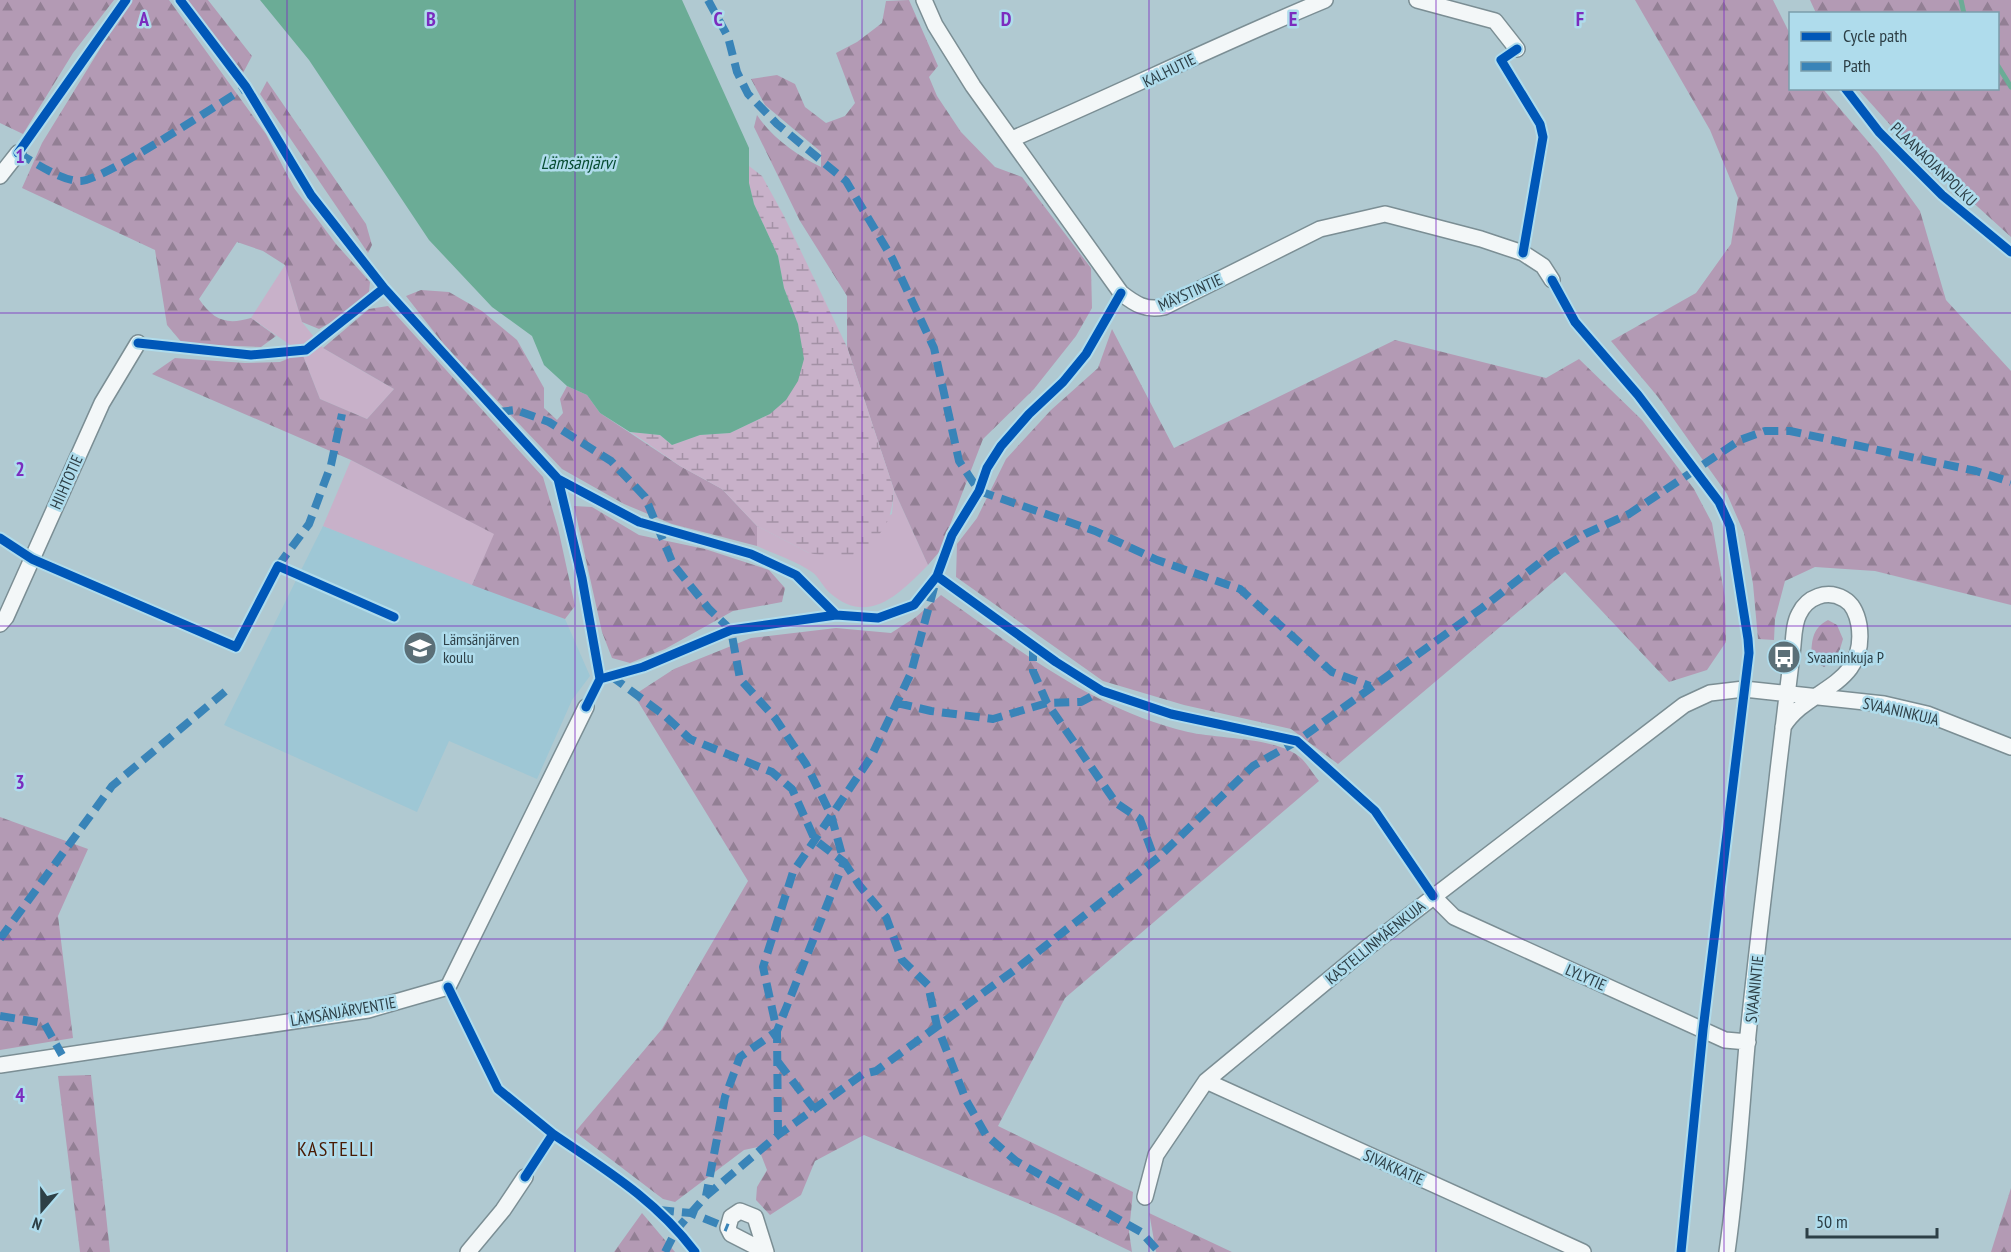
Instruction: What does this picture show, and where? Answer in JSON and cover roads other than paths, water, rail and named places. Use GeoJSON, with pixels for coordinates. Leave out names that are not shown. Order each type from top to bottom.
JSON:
{"type":"FeatureCollection","features":[{"type":"Feature","properties":{"kind":"street","name":"MÄYSTINTIE"},"geometry":{"type":"LineString","coordinates":[[924,0],[935,25],[973,86],[1121,293],[1146,309],[1164,307],[1320,230],[1385,214],[1481,238],[1523,253],[1543,266],[1552,279]]}},
{"type":"Feature","properties":{"kind":"street","name":"KALHUTIE"},"geometry":{"type":"LineString","coordinates":[[1012,139],[1147,81],[1234,38],[1325,0]]}},
{"type":"Feature","properties":{"kind":"street"},"geometry":{"type":"LineString","coordinates":[[1417,0],[1495,21],[1517,49]]}},
{"type":"Feature","properties":{"kind":"street"},"geometry":{"type":"LineString","coordinates":[[0,177],[18,153]]}},
{"type":"Feature","properties":{"kind":"street","name":"HIIHTOTIE"},"geometry":{"type":"LineString","coordinates":[[0,624],[6,617],[102,403],[138,343]]}},
{"type":"Feature","properties":{"kind":"street","name":"SVAANINTIE"},"geometry":{"type":"LineString","coordinates":[[1726,1252],[1783,727],[1797,617],[1810,599],[1830,594],[1845,599],[1853,607],[1860,632],[1857,652],[1849,670],[1839,683],[1798,708],[1783,727]]}},
{"type":"Feature","properties":{"kind":"street","name":"KASTELLINMÄENKUJA"},"geometry":{"type":"LineString","coordinates":[[1144,1197],[1156,1155],[1206,1081],[1433,896],[1684,705],[1710,693],[1744,689],[1787,693]]}},
{"type":"Feature","properties":{"kind":"street","name":"SVAANINKUJA"},"geometry":{"type":"LineString","coordinates":[[1787,693],[1884,704],[1927,714],[2011,747]]}},
{"type":"Feature","properties":{"kind":"street","name":"LÄMSÄNJÄRVENTIE"},"geometry":{"type":"LineString","coordinates":[[0,1065],[368,1010],[448,987],[586,707]]}},
{"type":"Feature","properties":{"kind":"street","name":"LYLYTIE"},"geometry":{"type":"LineString","coordinates":[[1433,896],[1454,917],[1725,1040],[1748,1042]]}},
{"type":"Feature","properties":{"kind":"street","name":"SIVAKKATIE"},"geometry":{"type":"LineString","coordinates":[[1206,1081],[1583,1252]]}},
{"type":"Feature","properties":{"kind":"street"},"geometry":{"type":"LineString","coordinates":[[468,1252],[503,1210],[525,1177]]}},
{"type":"Feature","properties":{"kind":"water","name":"Lämsänjärvi"},"geometry":{"type":"Polygon","coordinates":[[[260,0],[682,0],[749,148],[749,183],[754,204],[778,256],[784,288],[798,324],[804,359],[798,381],[786,400],[770,414],[730,433],[700,435],[672,445],[660,435],[630,432],[600,413],[587,395],[567,386],[544,365],[532,336],[492,307],[429,240],[309,60],[260,0]]]}},
{"type":"Feature","properties":{"kind":"waterway"},"geometry":{"type":"LineString","coordinates":[[1961,0],[1964,12]]}},
{"type":"Feature","properties":{"kind":"waterway"},"geometry":{"type":"LineString","coordinates":[[1999,68],[2011,87]]}},
{"type":"Feature","properties":{"kind":"place","name":"Lämsänjärven koulu"},"geometry":{"type":"Point","coordinates":[420,648]}},
{"type":"Feature","properties":{"kind":"place","name":"Svaaninkuja P"},"geometry":{"type":"Point","coordinates":[1784,657]}},
{"type":"Feature","properties":{"kind":"district","name":"KASTELLI"},"geometry":{"type":"Point","coordinates":[336,1149]}}]}
